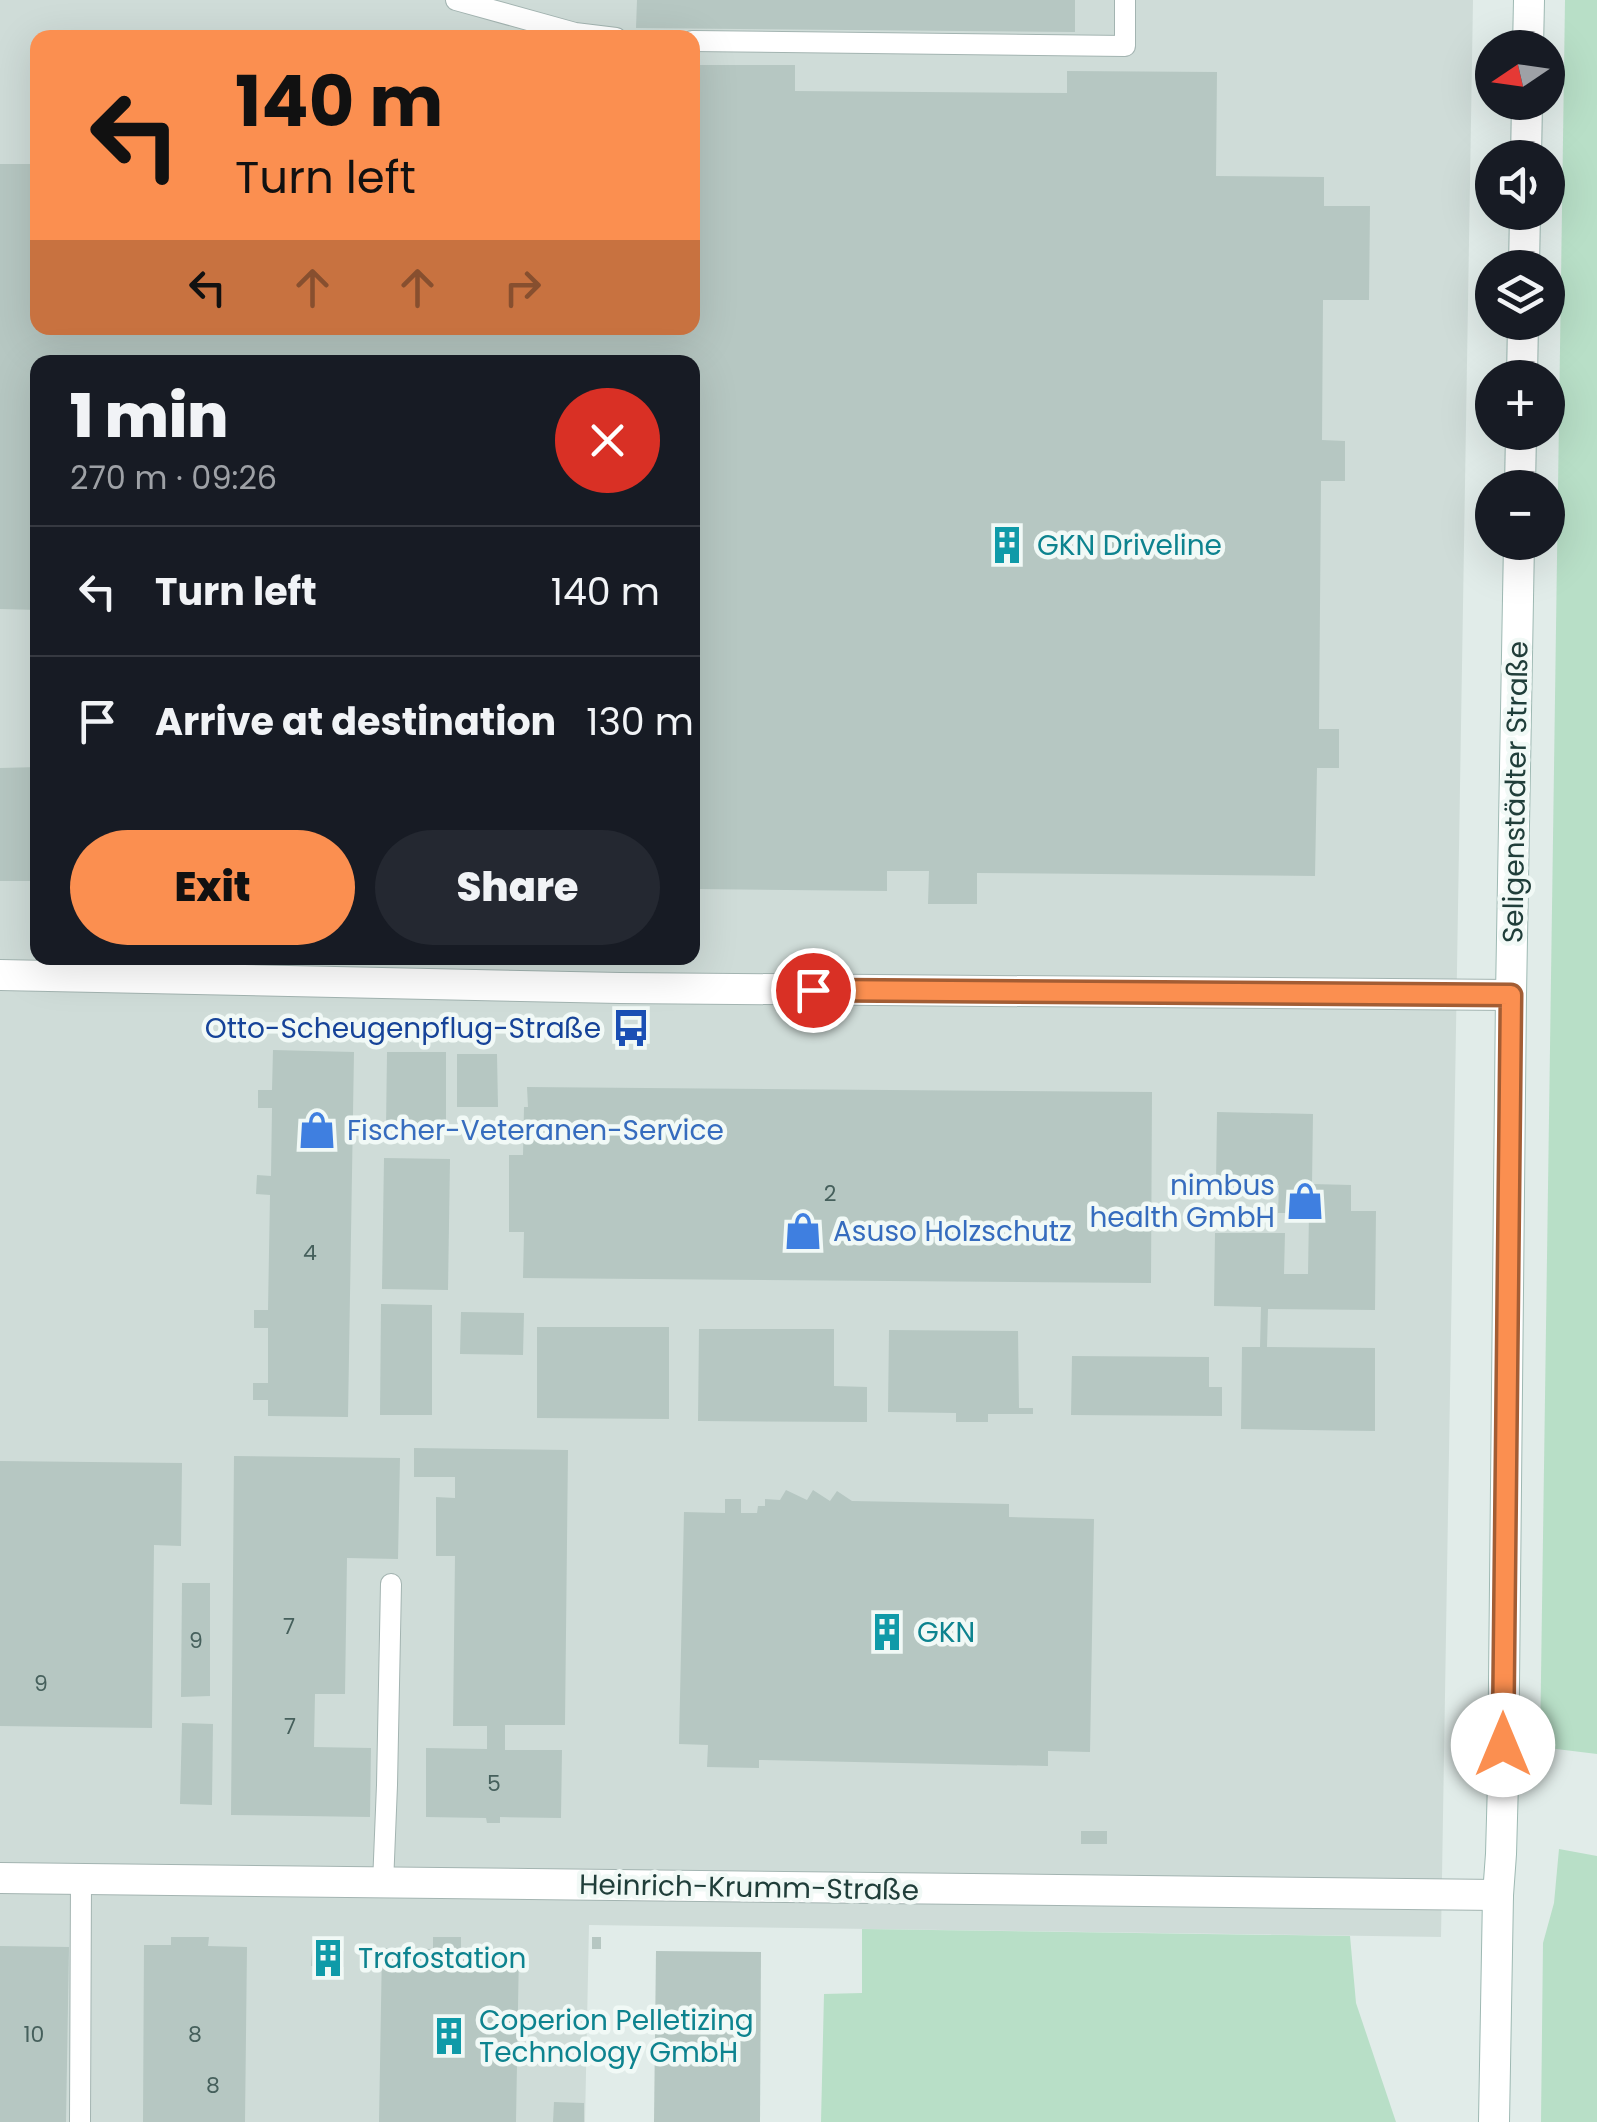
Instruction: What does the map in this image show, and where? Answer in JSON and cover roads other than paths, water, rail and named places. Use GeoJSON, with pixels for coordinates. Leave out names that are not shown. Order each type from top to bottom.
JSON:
{"type":"FeatureCollection","features":[{"type":"Feature","properties":{"kind":"street"},"geometry":{"type":"LineString","coordinates":[[1528,30],[1529,0]]}},
{"type":"Feature","properties":{"kind":"street","name":"Seligenstädter Straße"},"geometry":{"type":"LineString","coordinates":[[1494,2122],[1503,1800],[1519,560]]}},
{"type":"Feature","properties":{"kind":"street"},"geometry":{"type":"LineString","coordinates":[[0,974],[620,988],[1511,995]]}},
{"type":"Feature","properties":{"kind":"street","name":"Heinrich-Krumm-Straße"},"geometry":{"type":"LineString","coordinates":[[0,1878],[1498,1895]]}},
{"type":"Feature","properties":{"kind":"lane"},"geometry":{"type":"LineString","coordinates":[[456,0],[564,30]]}},
{"type":"Feature","properties":{"kind":"lane"},"geometry":{"type":"LineString","coordinates":[[700,41],[1125,46],[1125,0]]}},
{"type":"Feature","properties":{"kind":"lane"},"geometry":{"type":"LineString","coordinates":[[383,1884],[391,1584]]}},
{"type":"Feature","properties":{"kind":"lane"},"geometry":{"type":"LineString","coordinates":[[80,2122],[81,1879]]}},
{"type":"Feature","properties":{"kind":"place","name":"GKN Driveline"},"geometry":{"type":"Point","coordinates":[1007,545]}},
{"type":"Feature","properties":{"kind":"place","name":"Otto-Scheugenpflug-Straße"},"geometry":{"type":"Point","coordinates":[631,1028]}},
{"type":"Feature","properties":{"kind":"place","name":"Fischer-Veteranen-Service"},"geometry":{"type":"Point","coordinates":[317,1130]}},
{"type":"Feature","properties":{"kind":"place","name":"nimbus health GmbH"},"geometry":{"type":"Point","coordinates":[1305,1201]}},
{"type":"Feature","properties":{"kind":"place","name":"Asuso Holzschutz"},"geometry":{"type":"Point","coordinates":[803,1231]}},
{"type":"Feature","properties":{"kind":"place","name":"GKN"},"geometry":{"type":"Point","coordinates":[887,1632]}},
{"type":"Feature","properties":{"kind":"place","name":"Trafostation"},"geometry":{"type":"Point","coordinates":[328,1958]}},
{"type":"Feature","properties":{"kind":"place","name":"Coperion Pelletizing Technology GmbH"},"geometry":{"type":"Point","coordinates":[449,2036]}}]}
